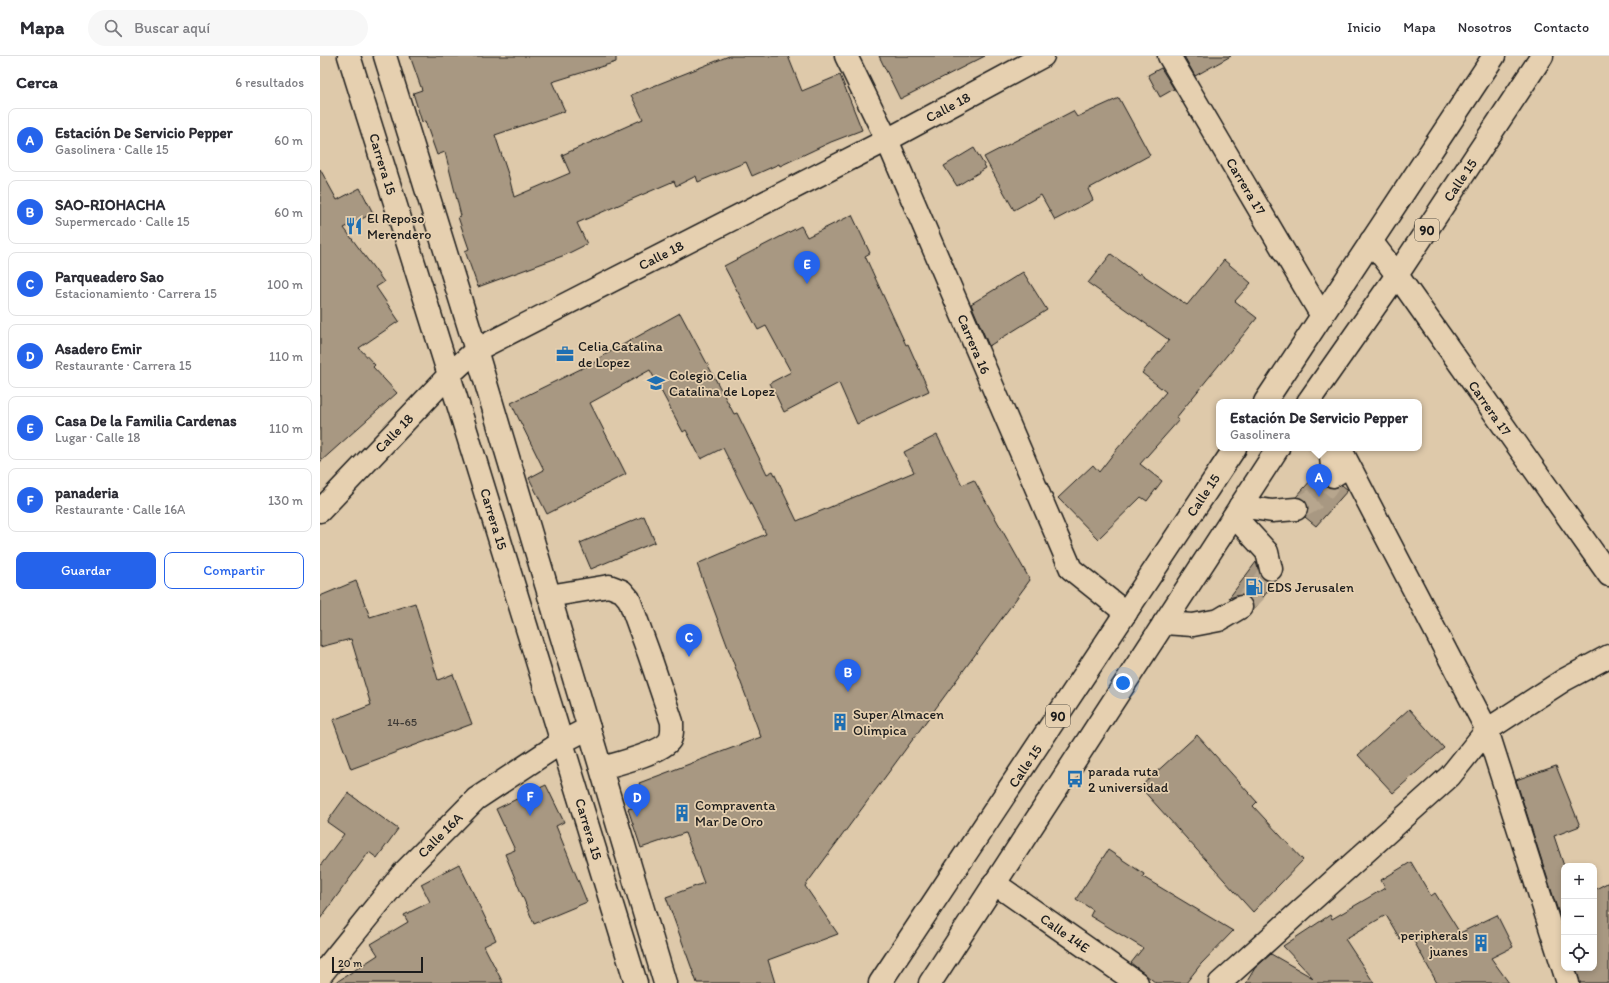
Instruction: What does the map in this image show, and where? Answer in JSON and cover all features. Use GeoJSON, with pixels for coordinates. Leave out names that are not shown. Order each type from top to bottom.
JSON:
{"type":"FeatureCollection","features":[{"type":"Feature","properties":{"kind":"main road","name":"Carrera 15"},"geometry":{"type":"LineString","coordinates":[[349,56],[636,983]]}},
{"type":"Feature","properties":{"kind":"main road","name":"Carrera 15"},"geometry":{"type":"LineString","coordinates":[[385,56],[476,350],[666,983]]}},
{"type":"Feature","properties":{"kind":"main road","name":"Carrera 16"},"geometry":{"type":"LineString","coordinates":[[846,56],[887,140],[1071,569],[1126,612]]}},
{"type":"Feature","properties":{"kind":"main road","name":"Calle 18"},"geometry":{"type":"LineString","coordinates":[[320,511],[449,376],[476,350],[887,140],[1043,56]]}},
{"type":"Feature","properties":{"kind":"main road","name":"Carrera 17"},"geometry":{"type":"LineString","coordinates":[[1169,56],[1322,316]]}},
{"type":"Feature","properties":{"kind":"main road"},"geometry":{"type":"LineString","coordinates":[[1267,399],[1370,241],[1494,56]]}},
{"type":"Feature","properties":{"kind":"main road","name":"Calle 15"},"geometry":{"type":"LineString","coordinates":[[1313,399],[1397,276],[1542,56]]}},
{"type":"Feature","properties":{"kind":"main road","name":"Carrera 17"},"geometry":{"type":"LineString","coordinates":[[1370,241],[1397,276],[1609,575]]}},
{"type":"Feature","properties":{"kind":"main road","name":"Calle 15"},"geometry":{"type":"LineString","coordinates":[[880,983],[1233,451]]}},
{"type":"Feature","properties":{"kind":"main road"},"geometry":{"type":"LineString","coordinates":[[930,983],[1276,451]]}},
{"type":"Feature","properties":{"kind":"main road"},"geometry":{"type":"LineString","coordinates":[[1332,451],[1341,463],[1487,730],[1568,983]]}},
{"type":"Feature","properties":{"kind":"main road"},"geometry":{"type":"LineString","coordinates":[[1237,511],[1296,509]]}},
{"type":"Feature","properties":{"kind":"main road"},"geometry":{"type":"LineString","coordinates":[[1237,511],[1267,552],[1270,569]]}},
{"type":"Feature","properties":{"kind":"main road"},"geometry":{"type":"LineString","coordinates":[[550,596],[609,586],[622,591],[628,599],[650,654],[672,722],[673,731],[670,741],[661,748],[642,756],[602,768]]}},
{"type":"Feature","properties":{"kind":"main road"},"geometry":{"type":"LineString","coordinates":[[1164,623],[1193,625],[1219,620],[1241,607]]}},
{"type":"Feature","properties":{"kind":"main road"},"geometry":{"type":"LineString","coordinates":[[1220,983],[1450,776],[1487,730],[1564,680],[1609,656]]}},
{"type":"Feature","properties":{"kind":"main road","name":"Calle 16A"},"geometry":{"type":"LineString","coordinates":[[320,976],[404,872],[476,799],[562,742],[589,728]]}},
{"type":"Feature","properties":{"kind":"main road","name":"Calle 14E"},"geometry":{"type":"LineString","coordinates":[[994,883],[1137,983]]}},
{"type":"Feature","properties":{"kind":"building"},"geometry":{"type":"Polygon","coordinates":[[[410,56],[616,56],[616,62],[552,82],[565,111],[495,135],[514,197],[570,173],[562,155],[643,119],[631,95],[729,56],[788,56],[802,91],[840,75],[862,130],[831,142],[780,166],[779,164],[752,176],[746,162],[698,182],[696,176],[676,186],[674,181],[577,223],[587,244],[565,255],[478,287],[465,251],[469,249],[458,217],[461,216],[445,152],[437,155],[425,121],[422,122],[413,93],[422,90],[410,56]]]}},
{"type":"Feature","properties":{"kind":"building"},"geometry":{"type":"Polygon","coordinates":[[[879,56],[985,56],[900,99],[879,56]]]}},
{"type":"Feature","properties":{"kind":"building"},"geometry":{"type":"Polygon","coordinates":[[[1184,56],[1231,56],[1195,76],[1184,56]]]}},
{"type":"Feature","properties":{"kind":"building"},"geometry":{"type":"Polygon","coordinates":[[[1161,68],[1174,89],[1160,97],[1148,75],[1161,68]]]}},
{"type":"Feature","properties":{"kind":"building"},"geometry":{"type":"Polygon","coordinates":[[[1119,98],[1150,155],[1088,189],[1093,200],[1055,220],[1041,195],[1014,210],[984,157],[1073,111],[1077,117],[1119,98]]]}},
{"type":"Feature","properties":{"kind":"building"},"geometry":{"type":"Polygon","coordinates":[[[974,148],[986,168],[957,186],[944,166],[974,148]]]}},
{"type":"Feature","properties":{"kind":"building"},"geometry":{"type":"Polygon","coordinates":[[[320,169],[337,200],[360,188],[373,213],[344,228],[384,282],[376,287],[399,321],[359,348],[375,365],[373,367],[397,393],[320,462],[320,169]]]}},
{"type":"Feature","properties":{"kind":"building"},"geometry":{"type":"Polygon","coordinates":[[[852,215],[870,253],[865,256],[929,391],[857,424],[839,383],[784,412],[770,383],[791,372],[766,326],[758,330],[724,266],[801,226],[807,237],[852,215]]]}},
{"type":"Feature","properties":{"kind":"building"},"geometry":{"type":"Polygon","coordinates":[[[1111,254],[1139,275],[1140,273],[1187,305],[1224,260],[1251,283],[1235,301],[1257,318],[1176,418],[1179,420],[1140,464],[1162,481],[1147,501],[1141,497],[1098,539],[1058,498],[1093,465],[1099,472],[1166,392],[1142,373],[1169,340],[1088,283],[1111,254]]]}},
{"type":"Feature","properties":{"kind":"building"},"geometry":{"type":"Polygon","coordinates":[[[1023,272],[1047,310],[989,346],[971,304],[1023,272]]]}},
{"type":"Feature","properties":{"kind":"building"},"geometry":{"type":"Polygon","coordinates":[[[680,313],[734,414],[737,413],[767,474],[773,471],[797,521],[914,472],[904,452],[937,435],[962,485],[974,480],[1030,580],[805,886],[838,934],[768,960],[775,983],[697,983],[666,897],[704,883],[685,833],[641,848],[628,809],[647,803],[639,783],[761,737],[697,564],[766,534],[723,448],[701,459],[686,430],[683,432],[650,370],[590,403],[626,474],[547,514],[529,478],[544,470],[511,403],[599,360],[599,358],[680,313]]]}},
{"type":"Feature","properties":{"kind":"building"},"geometry":{"type":"Polygon","coordinates":[[[1320,470],[1323,483],[1327,487],[1334,488],[1342,485],[1348,490],[1316,526],[1305,517],[1308,508],[1306,502],[1302,498],[1296,497],[1320,470]]]}},
{"type":"Feature","properties":{"kind":"building"},"geometry":{"type":"Polygon","coordinates":[[[644,516],[655,542],[591,569],[580,543],[644,516]]]}},
{"type":"Feature","properties":{"kind":"building","name":"EDS Jerusalen"},"geometry":{"type":"Polygon","coordinates":[[[1256,562],[1262,578],[1268,581],[1276,580],[1252,612],[1252,601],[1247,596],[1240,595],[1229,598],[1256,562]]]}},
{"type":"Feature","properties":{"kind":"building"},"geometry":{"type":"Polygon","coordinates":[[[356,581],[370,617],[415,603],[438,680],[453,674],[472,724],[351,769],[333,720],[371,705],[351,639],[320,647],[320,596],[356,581]]]}},
{"type":"Feature","properties":{"kind":"building"},"geometry":{"type":"Polygon","coordinates":[[[1409,709],[1444,748],[1393,793],[1358,755],[1409,709]]]}},
{"type":"Feature","properties":{"kind":"building"},"geometry":{"type":"Polygon","coordinates":[[[1197,735],[1257,802],[1253,806],[1303,860],[1253,912],[1140,787],[1197,735]]]}},
{"type":"Feature","properties":{"kind":"building"},"geometry":{"type":"Polygon","coordinates":[[[1556,766],[1580,826],[1554,836],[1563,863],[1561,863],[1561,921],[1516,780],[1556,766]]]}},
{"type":"Feature","properties":{"kind":"building"},"geometry":{"type":"Polygon","coordinates":[[[546,785],[564,822],[556,826],[587,902],[534,924],[505,854],[515,850],[496,809],[546,785]]]}},
{"type":"Feature","properties":{"kind":"building"},"geometry":{"type":"Polygon","coordinates":[[[348,793],[398,829],[377,858],[369,852],[320,919],[320,866],[344,834],[327,822],[348,793]]]}},
{"type":"Feature","properties":{"kind":"building"},"geometry":{"type":"Polygon","coordinates":[[[1108,850],[1144,874],[1143,877],[1233,931],[1201,964],[1186,983],[1156,983],[1131,963],[1143,948],[1090,916],[1093,910],[1076,899],[1108,850]]]}},
{"type":"Feature","properties":{"kind":"building"},"geometry":{"type":"Polygon","coordinates":[[[1411,862],[1431,896],[1435,893],[1460,933],[1497,915],[1513,947],[1491,958],[1509,983],[1437,983],[1410,934],[1400,939],[1386,915],[1345,939],[1374,983],[1246,983],[1255,968],[1271,954],[1313,978],[1283,946],[1330,915],[1332,919],[1385,888],[1381,880],[1411,862]]]}},
{"type":"Feature","properties":{"kind":"building"},"geometry":{"type":"Polygon","coordinates":[[[459,864],[496,940],[484,946],[503,983],[335,983],[378,955],[371,944],[408,922],[404,915],[430,902],[421,884],[459,864]]]}},
{"type":"Feature","properties":{"kind":"building"},"geometry":{"type":"Polygon","coordinates":[[[1609,882],[1609,983],[1580,983],[1577,971],[1597,971],[1597,888],[1609,882]]]}},
{"type":"Feature","properties":{"kind":"tunnel"},"geometry":{"type":"LineString","coordinates":[[1296,509],[1318,497],[1330,483],[1333,476]]}},
{"type":"Feature","properties":{"kind":"tunnel"},"geometry":{"type":"LineString","coordinates":[[1241,607],[1260,587],[1271,569]]}},
{"type":"Feature","properties":{"kind":"place","name":"El Reposo Merendero"},"geometry":{"type":"Point","coordinates":[354,226]}},
{"type":"Feature","properties":{"kind":"place","name":"Casa De la Familia Cardenas"},"geometry":{"type":"Point","coordinates":[807,284]}},
{"type":"Feature","properties":{"kind":"place","name":"Celia Catalina de Lopez"},"geometry":{"type":"Point","coordinates":[565,354]}},
{"type":"Feature","properties":{"kind":"place","name":"Colegio Celia Catalina de Lopez"},"geometry":{"type":"Point","coordinates":[656,383]}},
{"type":"Feature","properties":{"kind":"place","name":"Estación De Servicio Pepper"},"geometry":{"type":"Point","coordinates":[1319,497]}},
{"type":"Feature","properties":{"kind":"place","name":"EDS Jerusalen"},"geometry":{"type":"Point","coordinates":[1254,587]}},
{"type":"Feature","properties":{"kind":"place","name":"Parqueadero Sao"},"geometry":{"type":"Point","coordinates":[689,657]}},
{"type":"Feature","properties":{"kind":"place","name":"SAO-RIOHACHA"},"geometry":{"type":"Point","coordinates":[848,692]}},
{"type":"Feature","properties":{"kind":"place","name":"Super Almacen Olimpica"},"geometry":{"type":"Point","coordinates":[840,722]}},
{"type":"Feature","properties":{"kind":"place","name":"parada ruta 2 universidad"},"geometry":{"type":"Point","coordinates":[1075,779]}},
{"type":"Feature","properties":{"kind":"place","name":"Compraventa Mar De Oro"},"geometry":{"type":"Point","coordinates":[682,813]}},
{"type":"Feature","properties":{"kind":"place","name":"panaderia"},"geometry":{"type":"Point","coordinates":[530,816]}},
{"type":"Feature","properties":{"kind":"place","name":"Asadero Emir"},"geometry":{"type":"Point","coordinates":[637,817]}},
{"type":"Feature","properties":{"kind":"place","name":"peripherals juanes"},"geometry":{"type":"Point","coordinates":[1481,943]}}]}
